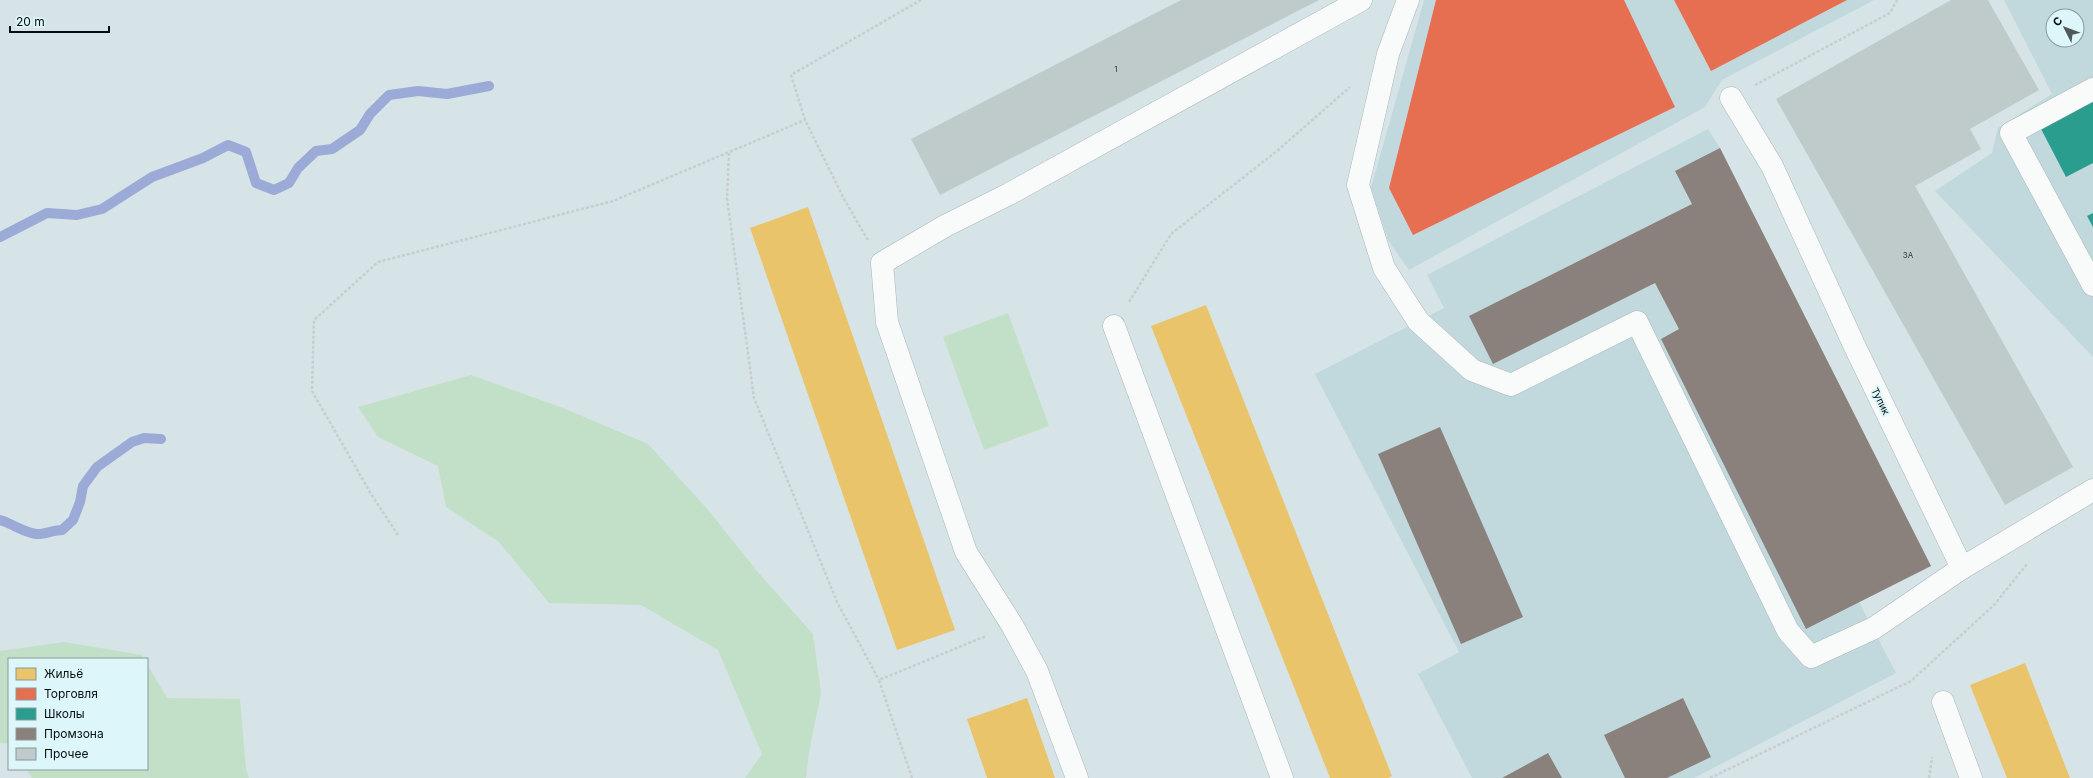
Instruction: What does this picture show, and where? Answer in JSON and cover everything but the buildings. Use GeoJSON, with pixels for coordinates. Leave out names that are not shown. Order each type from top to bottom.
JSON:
{"type":"FeatureCollection","features":[{"type":"Feature","properties":{"kind":"lane"},"geometry":{"type":"LineString","coordinates":[[1077,778],[1037,671],[1012,625],[966,552],[887,322],[882,263],[944,226],[1009,194],[1361,0]]}},
{"type":"Feature","properties":{"kind":"lane"},"geometry":{"type":"LineString","coordinates":[[1408,0],[1388,54],[1358,185],[1384,268],[1418,321],[1472,370],[1511,385],[1637,322],[1788,631],[1811,657],[1874,628],[1962,568],[2093,490]]}},
{"type":"Feature","properties":{"kind":"lane"},"geometry":{"type":"LineString","coordinates":[[2093,89],[2011,133],[2093,285]]}},
{"type":"Feature","properties":{"kind":"lane","name":"Тупик"},"geometry":{"type":"LineString","coordinates":[[1731,98],[1772,166],[1851,340],[1962,568]]}},
{"type":"Feature","properties":{"kind":"lane"},"geometry":{"type":"LineString","coordinates":[[1114,326],[1282,778]]}},
{"type":"Feature","properties":{"kind":"lane"},"geometry":{"type":"LineString","coordinates":[[1943,702],[1971,778]]}},
{"type":"Feature","properties":{"kind":"path"},"geometry":{"type":"LineString","coordinates":[[882,263],[844,199],[804,120],[790,74],[921,0]]}},
{"type":"Feature","properties":{"kind":"path"},"geometry":{"type":"LineString","coordinates":[[1731,98],[1890,12],[1897,0]]}},
{"type":"Feature","properties":{"kind":"path"},"geometry":{"type":"LineString","coordinates":[[1114,326],[1171,234],[1277,151],[1353,85]]}},
{"type":"Feature","properties":{"kind":"path"},"geometry":{"type":"LineString","coordinates":[[398,535],[371,494],[312,391],[314,320],[378,262],[613,201],[804,120]]}},
{"type":"Feature","properties":{"kind":"path"},"geometry":{"type":"LineString","coordinates":[[728,153],[727,198],[754,398],[837,602],[879,680],[912,778]]}},
{"type":"Feature","properties":{"kind":"path"},"geometry":{"type":"LineString","coordinates":[[1710,778],[1911,681],[1994,605],[2029,562]]}},
{"type":"Feature","properties":{"kind":"path"},"geometry":{"type":"LineString","coordinates":[[879,680],[1012,625]]}},
{"type":"Feature","properties":{"kind":"shaded area"},"geometry":{"type":"Polygon","coordinates":[[[1424,0],[1874,0],[1722,80],[1705,107],[1409,270],[1388,240],[1371,188],[1424,0]]]}},
{"type":"Feature","properties":{"kind":"shaded area"},"geometry":{"type":"Polygon","coordinates":[[[2004,0],[2093,0],[2093,357],[1935,191],[1992,153],[1998,128],[2052,94],[2004,0]]]}},
{"type":"Feature","properties":{"kind":"shaded area"},"geometry":{"type":"Polygon","coordinates":[[[1708,129],[1720,148],[1931,566],[1859,602],[1896,673],[1694,778],[1472,778],[1418,674],[1459,652],[1315,374],[1444,308],[1427,275],[1708,129]]]}},
{"type":"Feature","properties":{"kind":"green space"},"geometry":{"type":"Polygon","coordinates":[[[1008,313],[1049,426],[984,450],[943,337],[1008,313]]]}},
{"type":"Feature","properties":{"kind":"green space"},"geometry":{"type":"Polygon","coordinates":[[[471,375],[563,408],[648,444],[709,511],[757,571],[813,634],[821,693],[809,752],[806,778],[745,778],[762,754],[718,650],[641,605],[549,603],[499,542],[446,507],[438,466],[378,437],[358,407],[471,375]]]}},
{"type":"Feature","properties":{"kind":"green space"},"geometry":{"type":"Polygon","coordinates":[[[64,642],[142,655],[144,658],[8,658],[8,743],[0,743],[0,651],[64,642]]]}},
{"type":"Feature","properties":{"kind":"green space"},"geometry":{"type":"Polygon","coordinates":[[[148,666],[167,698],[240,699],[246,769],[249,778],[32,778],[27,770],[148,770],[148,666]]]}},
{"type":"Feature","properties":{"kind":"waterway"},"geometry":{"type":"LineString","coordinates":[[0,237],[47,213],[77,215],[102,209],[152,177],[203,158],[228,145],[246,152],[256,183],[274,190],[289,183],[298,168],[316,151],[332,149],[360,130],[370,114],[389,95],[418,91],[447,94],[489,86]]}},
{"type":"Feature","properties":{"kind":"waterway"},"geometry":{"type":"LineString","coordinates":[[0,520],[27,532],[36,534],[62,530],[73,520],[80,502],[83,486],[97,467],[132,442],[144,438],[161,439]]}}]}
